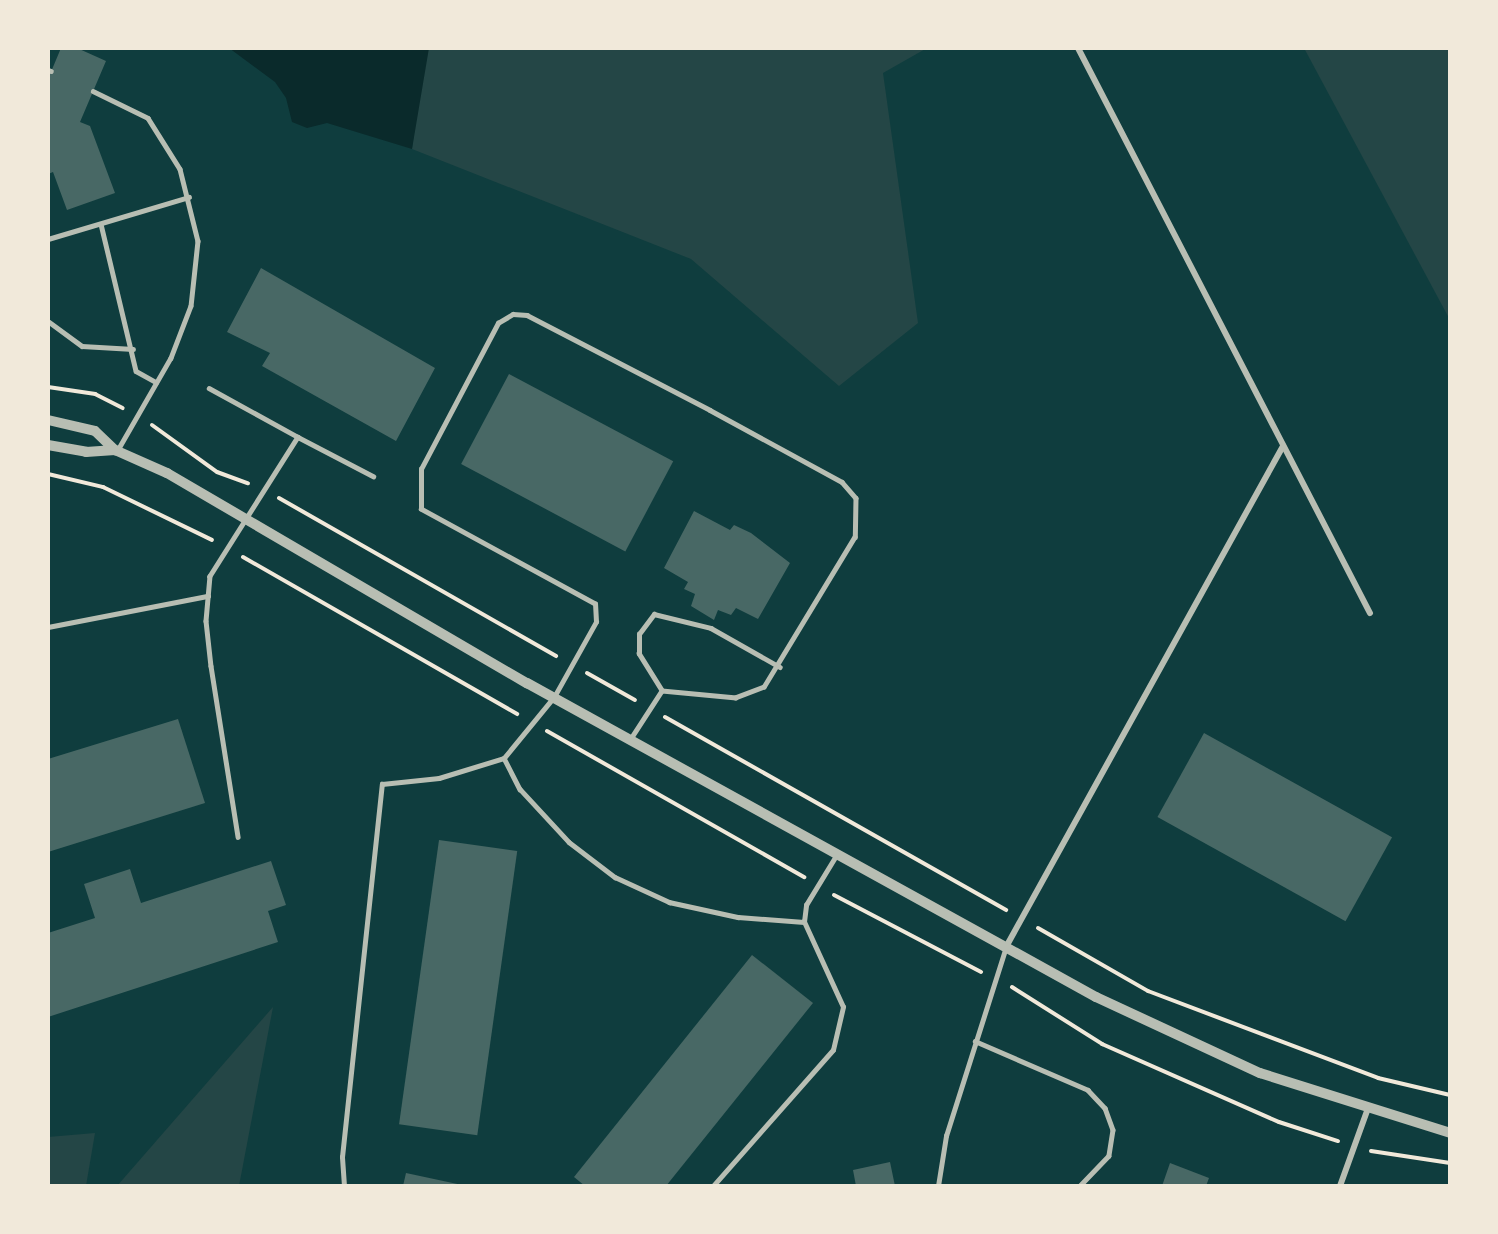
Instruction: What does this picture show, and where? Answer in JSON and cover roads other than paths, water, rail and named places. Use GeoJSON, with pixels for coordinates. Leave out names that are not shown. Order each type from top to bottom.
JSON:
{"type":"FeatureCollection","features":[{"type":"Feature","properties":{"kind":"street"},"geometry":{"type":"LineString","coordinates":[[1078,48],[1370,613]]}},
{"type":"Feature","properties":{"kind":"street"},"geometry":{"type":"LineString","coordinates":[[48,420],[95,431],[117,450],[168,473],[247,524],[554,697],[1006,947],[1177,1038],[1367,1111],[1450,1132]]}},
{"type":"Feature","properties":{"kind":"street"},"geometry":{"type":"LineString","coordinates":[[48,445],[87,453],[117,450]]}},
{"type":"Feature","properties":{"kind":"street"},"geometry":{"type":"LineString","coordinates":[[1006,947],[1283,446]]}},
{"type":"Feature","properties":{"kind":"street"},"geometry":{"type":"LineString","coordinates":[[1340,1186],[1367,1111]]}},
{"type":"Feature","properties":{"kind":"lane"},"geometry":{"type":"LineString","coordinates":[[93,91],[148,118],[180,169],[189,197],[198,241],[191,306],[156,382],[117,450]]}},
{"type":"Feature","properties":{"kind":"lane"},"geometry":{"type":"LineString","coordinates":[[48,239],[189,197]]}},
{"type":"Feature","properties":{"kind":"lane"},"geometry":{"type":"LineString","coordinates":[[101,224],[133,349],[136,371],[156,382]]}},
{"type":"Feature","properties":{"kind":"lane"},"geometry":{"type":"LineString","coordinates":[[344,1186],[342,1157],[382,784],[439,778],[504,758],[554,697],[596,622],[595,604],[421,509],[421,469],[498,323],[513,314],[527,315],[710,410],[842,482],[856,498],[855,537],[780,667],[765,687],[736,698],[662,691]]}},
{"type":"Feature","properties":{"kind":"lane"},"geometry":{"type":"LineString","coordinates":[[48,321],[82,346],[133,349]]}},
{"type":"Feature","properties":{"kind":"lane"},"geometry":{"type":"LineString","coordinates":[[209,388],[373,476]]}},
{"type":"Feature","properties":{"kind":"lane"},"geometry":{"type":"LineString","coordinates":[[238,837],[211,666],[208,596],[210,576],[247,524],[298,437]]}},
{"type":"Feature","properties":{"kind":"lane"},"geometry":{"type":"LineString","coordinates":[[48,627],[208,596]]}},
{"type":"Feature","properties":{"kind":"lane"},"geometry":{"type":"LineString","coordinates":[[662,691],[639,654],[639,634],[654,614],[711,628],[780,667]]}},
{"type":"Feature","properties":{"kind":"lane"},"geometry":{"type":"LineString","coordinates":[[631,740],[662,691]]}},
{"type":"Feature","properties":{"kind":"lane"},"geometry":{"type":"LineString","coordinates":[[504,758],[520,789],[562,834],[615,878],[669,902],[738,917],[804,922]]}},
{"type":"Feature","properties":{"kind":"lane"},"geometry":{"type":"LineString","coordinates":[[713,1186],[834,1050],[843,1007],[804,922],[806,905],[837,854]]}},
{"type":"Feature","properties":{"kind":"lane"},"geometry":{"type":"LineString","coordinates":[[938,1186],[975,1041],[1006,947]]}},
{"type":"Feature","properties":{"kind":"lane"},"geometry":{"type":"LineString","coordinates":[[975,1041],[1088,1090],[1105,1108],[1113,1130],[1109,1156],[1080,1186]]}}]}
